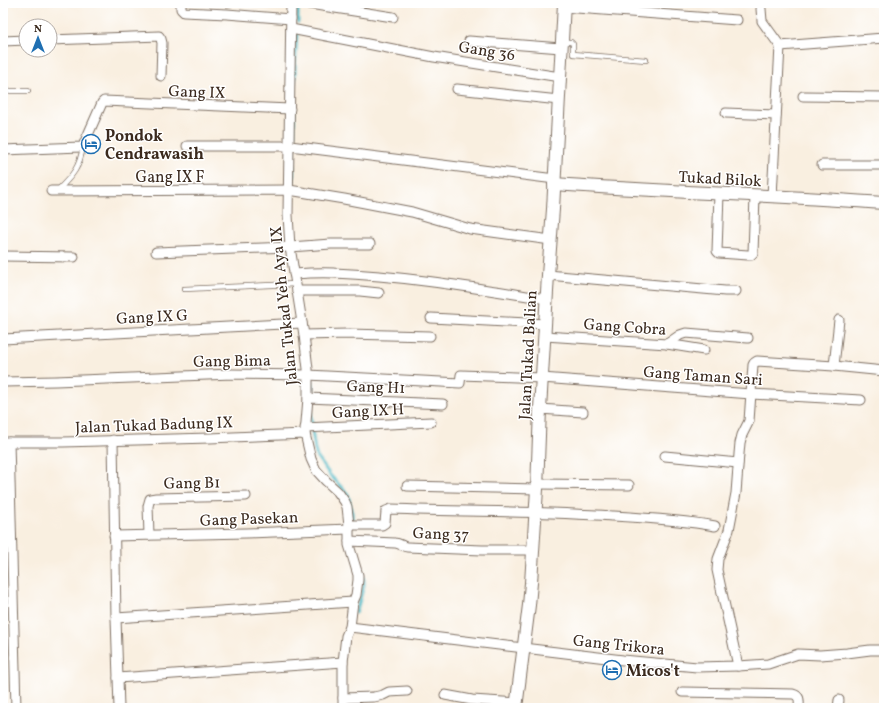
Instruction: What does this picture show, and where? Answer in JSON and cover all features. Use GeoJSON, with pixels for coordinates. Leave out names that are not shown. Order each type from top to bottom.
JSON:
{"type":"FeatureCollection","features":[{"type":"Feature","properties":{"kind":"street","name":"Gang 36"},"geometry":{"type":"LineString","coordinates":[[181,3],[181,9],[184,12],[227,14],[291,24],[409,52],[560,77]]}},
{"type":"Feature","properties":{"kind":"street","name":"Jalan Tukad Yeh Aya IX"},"geometry":{"type":"LineString","coordinates":[[292,3],[288,215],[290,247],[304,335],[308,375],[308,398],[305,431],[311,458],[316,470],[326,482],[338,492],[345,502],[348,513],[349,545],[358,575],[350,627],[346,636],[343,662],[343,708]]}},
{"type":"Feature","properties":{"kind":"street"},"geometry":{"type":"LineString","coordinates":[[303,3],[393,18]]}},
{"type":"Feature","properties":{"kind":"street"},"geometry":{"type":"LineString","coordinates":[[564,5],[737,20]]}},
{"type":"Feature","properties":{"kind":"street","name":"Jalan Tukad Balian"},"geometry":{"type":"LineString","coordinates":[[516,706],[529,605],[536,512],[540,409],[555,182],[564,5]]}},
{"type":"Feature","properties":{"kind":"street"},"geometry":{"type":"LineString","coordinates":[[761,10],[762,21],[780,46],[772,196]]}},
{"type":"Feature","properties":{"kind":"street"},"geometry":{"type":"LineString","coordinates":[[58,40],[159,36],[161,37],[162,43],[162,76]]}},
{"type":"Feature","properties":{"kind":"street"},"geometry":{"type":"LineString","coordinates":[[780,46],[884,38]]}},
{"type":"Feature","properties":{"kind":"street"},"geometry":{"type":"LineString","coordinates":[[3,41],[18,40]]}},
{"type":"Feature","properties":{"kind":"street"},"geometry":{"type":"LineString","coordinates":[[469,41],[562,45]]}},
{"type":"Feature","properties":{"kind":"street"},"geometry":{"type":"LineString","coordinates":[[457,89],[559,100]]}},
{"type":"Feature","properties":{"kind":"street"},"geometry":{"type":"LineString","coordinates":[[803,96],[884,97]]}},
{"type":"Feature","properties":{"kind":"street","name":"Gang IX"},"geometry":{"type":"LineString","coordinates":[[83,146],[104,101],[290,109]]}},
{"type":"Feature","properties":{"kind":"street"},"geometry":{"type":"LineString","coordinates":[[726,112],[776,116]]}},
{"type":"Feature","properties":{"kind":"street"},"geometry":{"type":"LineString","coordinates":[[3,150],[83,146]]}},
{"type":"Feature","properties":{"kind":"street"},"geometry":{"type":"LineString","coordinates":[[186,146],[290,146],[555,182]]}},
{"type":"Feature","properties":{"kind":"street"},"geometry":{"type":"LineString","coordinates":[[822,165],[884,165]]}},
{"type":"Feature","properties":{"kind":"street","name":"Tukad Bilok"},"geometry":{"type":"LineString","coordinates":[[555,182],[618,189],[884,203]]}},
{"type":"Feature","properties":{"kind":"street","name":"Gang IX F"},"geometry":{"type":"LineString","coordinates":[[54,191],[289,190],[412,212],[470,229],[550,240]]}},
{"type":"Feature","properties":{"kind":"street"},"geometry":{"type":"LineString","coordinates":[[719,194],[717,251],[719,253],[748,255],[753,253],[755,196]]}},
{"type":"Feature","properties":{"kind":"street"},"geometry":{"type":"LineString","coordinates":[[156,252],[331,244],[370,244]]}},
{"type":"Feature","properties":{"kind":"street"},"geometry":{"type":"LineString","coordinates":[[3,256],[74,258]]}},
{"type":"Feature","properties":{"kind":"street"},"geometry":{"type":"LineString","coordinates":[[294,274],[333,273],[400,277],[547,299]]}},
{"type":"Feature","properties":{"kind":"street"},"geometry":{"type":"LineString","coordinates":[[548,275],[736,291]]}},
{"type":"Feature","properties":{"kind":"street"},"geometry":{"type":"LineString","coordinates":[[296,288],[379,293]]}},
{"type":"Feature","properties":{"kind":"street","name":"Gang Cobra"},"geometry":{"type":"LineString","coordinates":[[431,318],[667,344],[704,350]]}},
{"type":"Feature","properties":{"kind":"street"},"geometry":{"type":"LineString","coordinates":[[834,366],[839,320]]}},
{"type":"Feature","properties":{"kind":"street","name":"Gang IX G"},"geometry":{"type":"LineString","coordinates":[[3,339],[302,323]]}},
{"type":"Feature","properties":{"kind":"street"},"geometry":{"type":"LineString","coordinates":[[667,344],[680,335],[686,333],[748,338]]}},
{"type":"Feature","properties":{"kind":"street"},"geometry":{"type":"LineString","coordinates":[[304,335],[347,334],[430,336]]}},
{"type":"Feature","properties":{"kind":"street"},"geometry":{"type":"LineString","coordinates":[[738,666],[717,570],[718,559],[729,530],[736,492],[740,443],[749,421],[753,365],[757,361],[884,371]]}},
{"type":"Feature","properties":{"kind":"street","name":"Gang Bima"},"geometry":{"type":"LineString","coordinates":[[3,382],[232,374],[308,375],[460,383]]}},
{"type":"Feature","properties":{"kind":"street","name":"Gang Taman Sari"},"geometry":{"type":"LineString","coordinates":[[460,383],[461,376],[542,378],[751,394],[861,400]]}},
{"type":"Feature","properties":{"kind":"street","name":"Gang H1"},"geometry":{"type":"LineString","coordinates":[[308,398],[443,404]]}},
{"type":"Feature","properties":{"kind":"street"},"geometry":{"type":"LineString","coordinates":[[540,409],[583,412]]}},
{"type":"Feature","properties":{"kind":"street","name":"Gang IX H"},"geometry":{"type":"LineString","coordinates":[[305,431],[431,422]]}},
{"type":"Feature","properties":{"kind":"street","name":"Jalan Tukad Badung IX"},"geometry":{"type":"LineString","coordinates":[[6,442],[113,440],[305,431]]}},
{"type":"Feature","properties":{"kind":"street"},"geometry":{"type":"LineString","coordinates":[[113,440],[119,708]]}},
{"type":"Feature","properties":{"kind":"street"},"geometry":{"type":"LineString","coordinates":[[6,442],[16,708]]}},
{"type":"Feature","properties":{"kind":"street"},"geometry":{"type":"LineString","coordinates":[[665,456],[738,463]]}},
{"type":"Feature","properties":{"kind":"street"},"geometry":{"type":"LineString","coordinates":[[407,486],[537,487],[629,485]]}},
{"type":"Feature","properties":{"kind":"street","name":"Gang B1"},"geometry":{"type":"LineString","coordinates":[[149,536],[148,506],[150,499],[246,496]]}},
{"type":"Feature","properties":{"kind":"street","name":"Gang Pasekan"},"geometry":{"type":"LineString","coordinates":[[114,536],[149,536],[382,525],[386,511],[391,509],[536,512]]}},
{"type":"Feature","properties":{"kind":"street"},"geometry":{"type":"LineString","coordinates":[[536,512],[650,518],[715,526]]}},
{"type":"Feature","properties":{"kind":"street","name":"Gang 37"},"geometry":{"type":"LineString","coordinates":[[349,541],[395,543],[401,544],[404,547],[533,550]]}},
{"type":"Feature","properties":{"kind":"street"},"geometry":{"type":"LineString","coordinates":[[116,618],[354,602]]}},
{"type":"Feature","properties":{"kind":"street","name":"Gang Trikora"},"geometry":{"type":"LineString","coordinates":[[350,627],[623,660],[689,666],[738,666],[768,664],[798,654],[820,655],[884,650]]}},
{"type":"Feature","properties":{"kind":"street"},"geometry":{"type":"LineString","coordinates":[[118,678],[343,662]]}},
{"type":"Feature","properties":{"kind":"street"},"geometry":{"type":"LineString","coordinates":[[343,698],[374,697],[390,692],[407,691]]}},
{"type":"Feature","properties":{"kind":"street"},"geometry":{"type":"LineString","coordinates":[[682,692],[796,694],[799,699],[799,708]]}},
{"type":"Feature","properties":{"kind":"street"},"geometry":{"type":"LineString","coordinates":[[445,694],[472,700],[516,706]]}},
{"type":"Feature","properties":{"kind":"lane"},"geometry":{"type":"LineString","coordinates":[[562,45],[571,42],[573,44],[573,54],[646,60]]}},
{"type":"Feature","properties":{"kind":"lane"},"geometry":{"type":"LineString","coordinates":[[3,91],[28,91]]}},
{"type":"Feature","properties":{"kind":"lane"},"geometry":{"type":"LineString","coordinates":[[54,191],[73,175],[81,158],[83,146]]}},
{"type":"Feature","properties":{"kind":"lane"},"geometry":{"type":"LineString","coordinates":[[184,289],[296,288]]}},
{"type":"Feature","properties":{"kind":"waterway"},"geometry":{"type":"LineString","coordinates":[[298,8],[298,22]]}},
{"type":"Feature","properties":{"kind":"waterway"},"geometry":{"type":"LineString","coordinates":[[294,92],[297,33]]}},
{"type":"Feature","properties":{"kind":"waterway"},"geometry":{"type":"LineString","coordinates":[[294,107],[294,137]]}},
{"type":"Feature","properties":{"kind":"waterway"},"geometry":{"type":"LineString","coordinates":[[293,182],[294,149]]}},
{"type":"Feature","properties":{"kind":"waterway"},"geometry":{"type":"LineString","coordinates":[[312,381],[313,393]]}},
{"type":"Feature","properties":{"kind":"waterway"},"geometry":{"type":"LineString","coordinates":[[311,411],[312,425]]}},
{"type":"Feature","properties":{"kind":"waterway"},"geometry":{"type":"LineString","coordinates":[[312,430],[317,457],[330,475],[348,494],[352,518]]}},
{"type":"Feature","properties":{"kind":"waterway"},"geometry":{"type":"LineString","coordinates":[[356,613],[364,585],[361,572]]}},
{"type":"Feature","properties":{"kind":"place","name":"Pondok Cendrawasih"},"geometry":{"type":"Point","coordinates":[91,144]}},
{"type":"Feature","properties":{"kind":"place","name":"Micos't"},"geometry":{"type":"Point","coordinates":[612,670]}}]}
